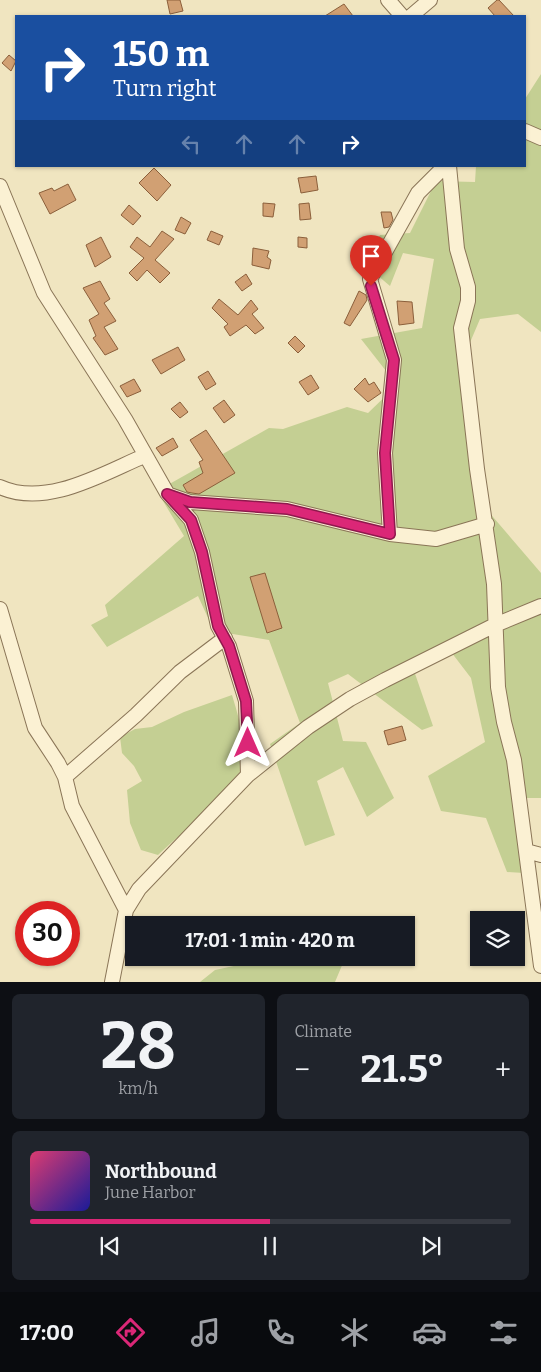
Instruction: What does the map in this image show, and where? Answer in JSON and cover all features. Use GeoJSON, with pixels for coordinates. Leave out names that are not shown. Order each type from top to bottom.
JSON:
{"type":"FeatureCollection","features":[{"type":"Feature","properties":{"kind":"street"},"geometry":{"type":"LineString","coordinates":[[388,0],[401,15]]}},
{"type":"Feature","properties":{"kind":"street"},"geometry":{"type":"LineString","coordinates":[[412,15],[430,0]]}},
{"type":"Feature","properties":{"kind":"street"},"geometry":{"type":"LineString","coordinates":[[526,131],[541,138]]}},
{"type":"Feature","properties":{"kind":"street"},"geometry":{"type":"LineString","coordinates":[[390,534],[385,453],[394,360],[370,279],[418,193],[444,167]]}},
{"type":"Feature","properties":{"kind":"street"},"geometry":{"type":"LineString","coordinates":[[449,167],[457,249],[468,287],[468,301],[461,328],[477,469],[487,524],[494,584],[494,625],[498,687],[504,722],[514,760],[541,966]]}},
{"type":"Feature","properties":{"kind":"street"},"geometry":{"type":"LineString","coordinates":[[0,186],[40,286],[121,413],[167,494],[191,520],[202,552],[218,626],[229,646],[246,701],[248,775]]}},
{"type":"Feature","properties":{"kind":"street"},"geometry":{"type":"LineString","coordinates":[[0,487],[9,491],[29,494],[63,489],[144,456]]}},
{"type":"Feature","properties":{"kind":"street"},"geometry":{"type":"LineString","coordinates":[[167,494],[190,502],[287,509],[390,534],[436,539],[487,524]]}},
{"type":"Feature","properties":{"kind":"street"},"geometry":{"type":"LineString","coordinates":[[112,982],[126,910],[145,881],[248,775],[308,727],[350,699],[494,625],[541,606]]}},
{"type":"Feature","properties":{"kind":"street"},"geometry":{"type":"LineString","coordinates":[[0,609],[36,728],[64,777],[72,806],[126,910]]}},
{"type":"Feature","properties":{"kind":"street"},"geometry":{"type":"LineString","coordinates":[[64,777],[136,715],[180,672],[225,638]]}},
{"type":"Feature","properties":{"kind":"street"},"geometry":{"type":"LineString","coordinates":[[526,850],[541,855]]}},
{"type":"Feature","properties":{"kind":"green space"},"geometry":{"type":"Polygon","coordinates":[[[541,74],[541,332],[518,314],[480,319],[460,366],[487,510],[541,573],[541,798],[514,798],[524,873],[507,872],[486,818],[441,811],[428,776],[485,742],[471,678],[445,644],[411,662],[433,726],[422,730],[348,674],[328,683],[343,741],[366,742],[394,798],[367,817],[343,767],[317,781],[335,835],[305,846],[270,744],[300,723],[269,640],[214,631],[198,596],[107,647],[91,625],[108,616],[105,605],[184,536],[157,491],[269,428],[283,429],[347,407],[368,413],[397,385],[361,339],[422,328],[434,259],[403,253],[390,286],[364,264],[380,235],[410,233],[436,181],[475,182],[476,167],[526,167],[526,97],[541,74]]]}},
{"type":"Feature","properties":{"kind":"green space"},"geometry":{"type":"Polygon","coordinates":[[[232,695],[242,731],[244,750],[242,767],[237,777],[217,801],[158,855],[141,850],[130,823],[127,790],[142,781],[134,766],[122,753],[120,737],[135,729],[152,727],[184,712],[232,695]]]}},
{"type":"Feature","properties":{"kind":"green space"},"geometry":{"type":"Polygon","coordinates":[[[234,966],[342,966],[335,982],[200,982],[215,970],[234,966]]]}},
{"type":"Feature","properties":{"kind":"building"},"geometry":{"type":"Polygon","coordinates":[[[167,0],[180,0],[183,11],[170,14],[167,0]]]}},
{"type":"Feature","properties":{"kind":"building"},"geometry":{"type":"Polygon","coordinates":[[[499,0],[513,15],[494,15],[488,8],[499,0]]]}},
{"type":"Feature","properties":{"kind":"building"},"geometry":{"type":"Polygon","coordinates":[[[344,4],[352,15],[327,15],[344,4]]]}},
{"type":"Feature","properties":{"kind":"building"},"geometry":{"type":"Polygon","coordinates":[[[9,55],[15,60],[11,71],[2,63],[9,55]]]}},
{"type":"Feature","properties":{"kind":"building"},"geometry":{"type":"Polygon","coordinates":[[[154,168],[171,185],[157,201],[139,183],[154,168]]]}},
{"type":"Feature","properties":{"kind":"building"},"geometry":{"type":"Polygon","coordinates":[[[316,176],[318,190],[301,193],[298,178],[316,176]]]}},
{"type":"Feature","properties":{"kind":"building"},"geometry":{"type":"Polygon","coordinates":[[[68,184],[76,200],[50,214],[39,193],[52,188],[54,191],[68,184]]]}},
{"type":"Feature","properties":{"kind":"building"},"geometry":{"type":"Polygon","coordinates":[[[263,203],[275,204],[273,217],[263,216],[263,203]]]}},
{"type":"Feature","properties":{"kind":"building"},"geometry":{"type":"Polygon","coordinates":[[[309,203],[311,219],[300,220],[299,204],[309,203]]]}},
{"type":"Feature","properties":{"kind":"building"},"geometry":{"type":"Polygon","coordinates":[[[129,205],[141,216],[133,225],[121,215],[129,205]]]}},
{"type":"Feature","properties":{"kind":"building"},"geometry":{"type":"Polygon","coordinates":[[[381,212],[391,212],[393,220],[389,227],[384,228],[381,212]]]}},
{"type":"Feature","properties":{"kind":"building"},"geometry":{"type":"Polygon","coordinates":[[[181,217],[191,223],[185,234],[175,230],[181,217]]]}},
{"type":"Feature","properties":{"kind":"building"},"geometry":{"type":"Polygon","coordinates":[[[162,231],[174,239],[155,260],[170,273],[160,283],[147,270],[137,281],[129,273],[144,258],[130,247],[137,237],[150,247],[162,231]]]}},
{"type":"Feature","properties":{"kind":"building"},"geometry":{"type":"Polygon","coordinates":[[[211,231],[223,236],[219,245],[207,240],[211,231]]]}},
{"type":"Feature","properties":{"kind":"building"},"geometry":{"type":"Polygon","coordinates":[[[101,237],[111,257],[95,267],[86,245],[101,237]]]}},
{"type":"Feature","properties":{"kind":"building"},"geometry":{"type":"Polygon","coordinates":[[[298,237],[307,238],[307,248],[298,247],[298,237]]]}},
{"type":"Feature","properties":{"kind":"building"},"geometry":{"type":"Polygon","coordinates":[[[253,248],[269,251],[267,257],[271,260],[269,269],[252,265],[253,248]]]}},
{"type":"Feature","properties":{"kind":"building"},"geometry":{"type":"Polygon","coordinates":[[[246,274],[252,284],[242,291],[235,282],[246,274]]]}},
{"type":"Feature","properties":{"kind":"building"},"geometry":{"type":"Polygon","coordinates":[[[100,281],[110,299],[104,303],[116,321],[104,327],[118,349],[105,355],[93,338],[96,336],[89,320],[99,314],[83,288],[100,281]]]}},
{"type":"Feature","properties":{"kind":"building"},"geometry":{"type":"Polygon","coordinates":[[[359,291],[366,295],[367,300],[350,326],[344,323],[359,291]]]}},
{"type":"Feature","properties":{"kind":"building"},"geometry":{"type":"Polygon","coordinates":[[[219,299],[238,315],[251,300],[258,309],[252,314],[264,328],[255,334],[246,325],[230,336],[224,327],[228,324],[212,308],[219,299]]]}},
{"type":"Feature","properties":{"kind":"building"},"geometry":{"type":"Polygon","coordinates":[[[397,301],[412,302],[414,323],[399,325],[397,301]]]}},
{"type":"Feature","properties":{"kind":"building"},"geometry":{"type":"Polygon","coordinates":[[[295,336],[305,346],[298,353],[288,343],[295,336]]]}},
{"type":"Feature","properties":{"kind":"building"},"geometry":{"type":"Polygon","coordinates":[[[178,347],[185,360],[161,374],[152,360],[178,347]]]}},
{"type":"Feature","properties":{"kind":"building"},"geometry":{"type":"Polygon","coordinates":[[[208,371],[216,384],[206,390],[198,377],[208,371]]]}},
{"type":"Feature","properties":{"kind":"building"},"geometry":{"type":"Polygon","coordinates":[[[311,375],[319,388],[308,395],[299,382],[311,375]]]}},
{"type":"Feature","properties":{"kind":"building"},"geometry":{"type":"Polygon","coordinates":[[[365,378],[369,385],[374,382],[381,393],[368,402],[354,389],[365,378]]]}},
{"type":"Feature","properties":{"kind":"building"},"geometry":{"type":"Polygon","coordinates":[[[134,379],[141,391],[127,397],[120,386],[134,379]]]}},
{"type":"Feature","properties":{"kind":"building"},"geometry":{"type":"Polygon","coordinates":[[[224,400],[235,415],[224,423],[213,408],[224,400]]]}},
{"type":"Feature","properties":{"kind":"building"},"geometry":{"type":"Polygon","coordinates":[[[180,402],[188,412],[180,418],[171,409],[180,402]]]}},
{"type":"Feature","properties":{"kind":"building"},"geometry":{"type":"Polygon","coordinates":[[[206,430],[235,473],[199,494],[187,492],[183,485],[203,473],[199,462],[203,460],[190,440],[206,430]]]}},
{"type":"Feature","properties":{"kind":"building"},"geometry":{"type":"Polygon","coordinates":[[[173,438],[178,447],[162,456],[156,448],[173,438]]]}},
{"type":"Feature","properties":{"kind":"building"},"geometry":{"type":"Polygon","coordinates":[[[265,573],[282,628],[267,633],[250,577],[265,573]]]}},
{"type":"Feature","properties":{"kind":"building"},"geometry":{"type":"Polygon","coordinates":[[[402,726],[406,740],[388,745],[384,731],[402,726]]]}},
{"type":"Feature","properties":{"kind":"route"},"geometry":{"type":"LineString","coordinates":[[248,743],[248,711],[246,701],[229,646],[218,626],[202,552],[191,520],[167,494],[190,502],[287,509],[390,534],[385,453],[394,360],[371,286]]}}]}
